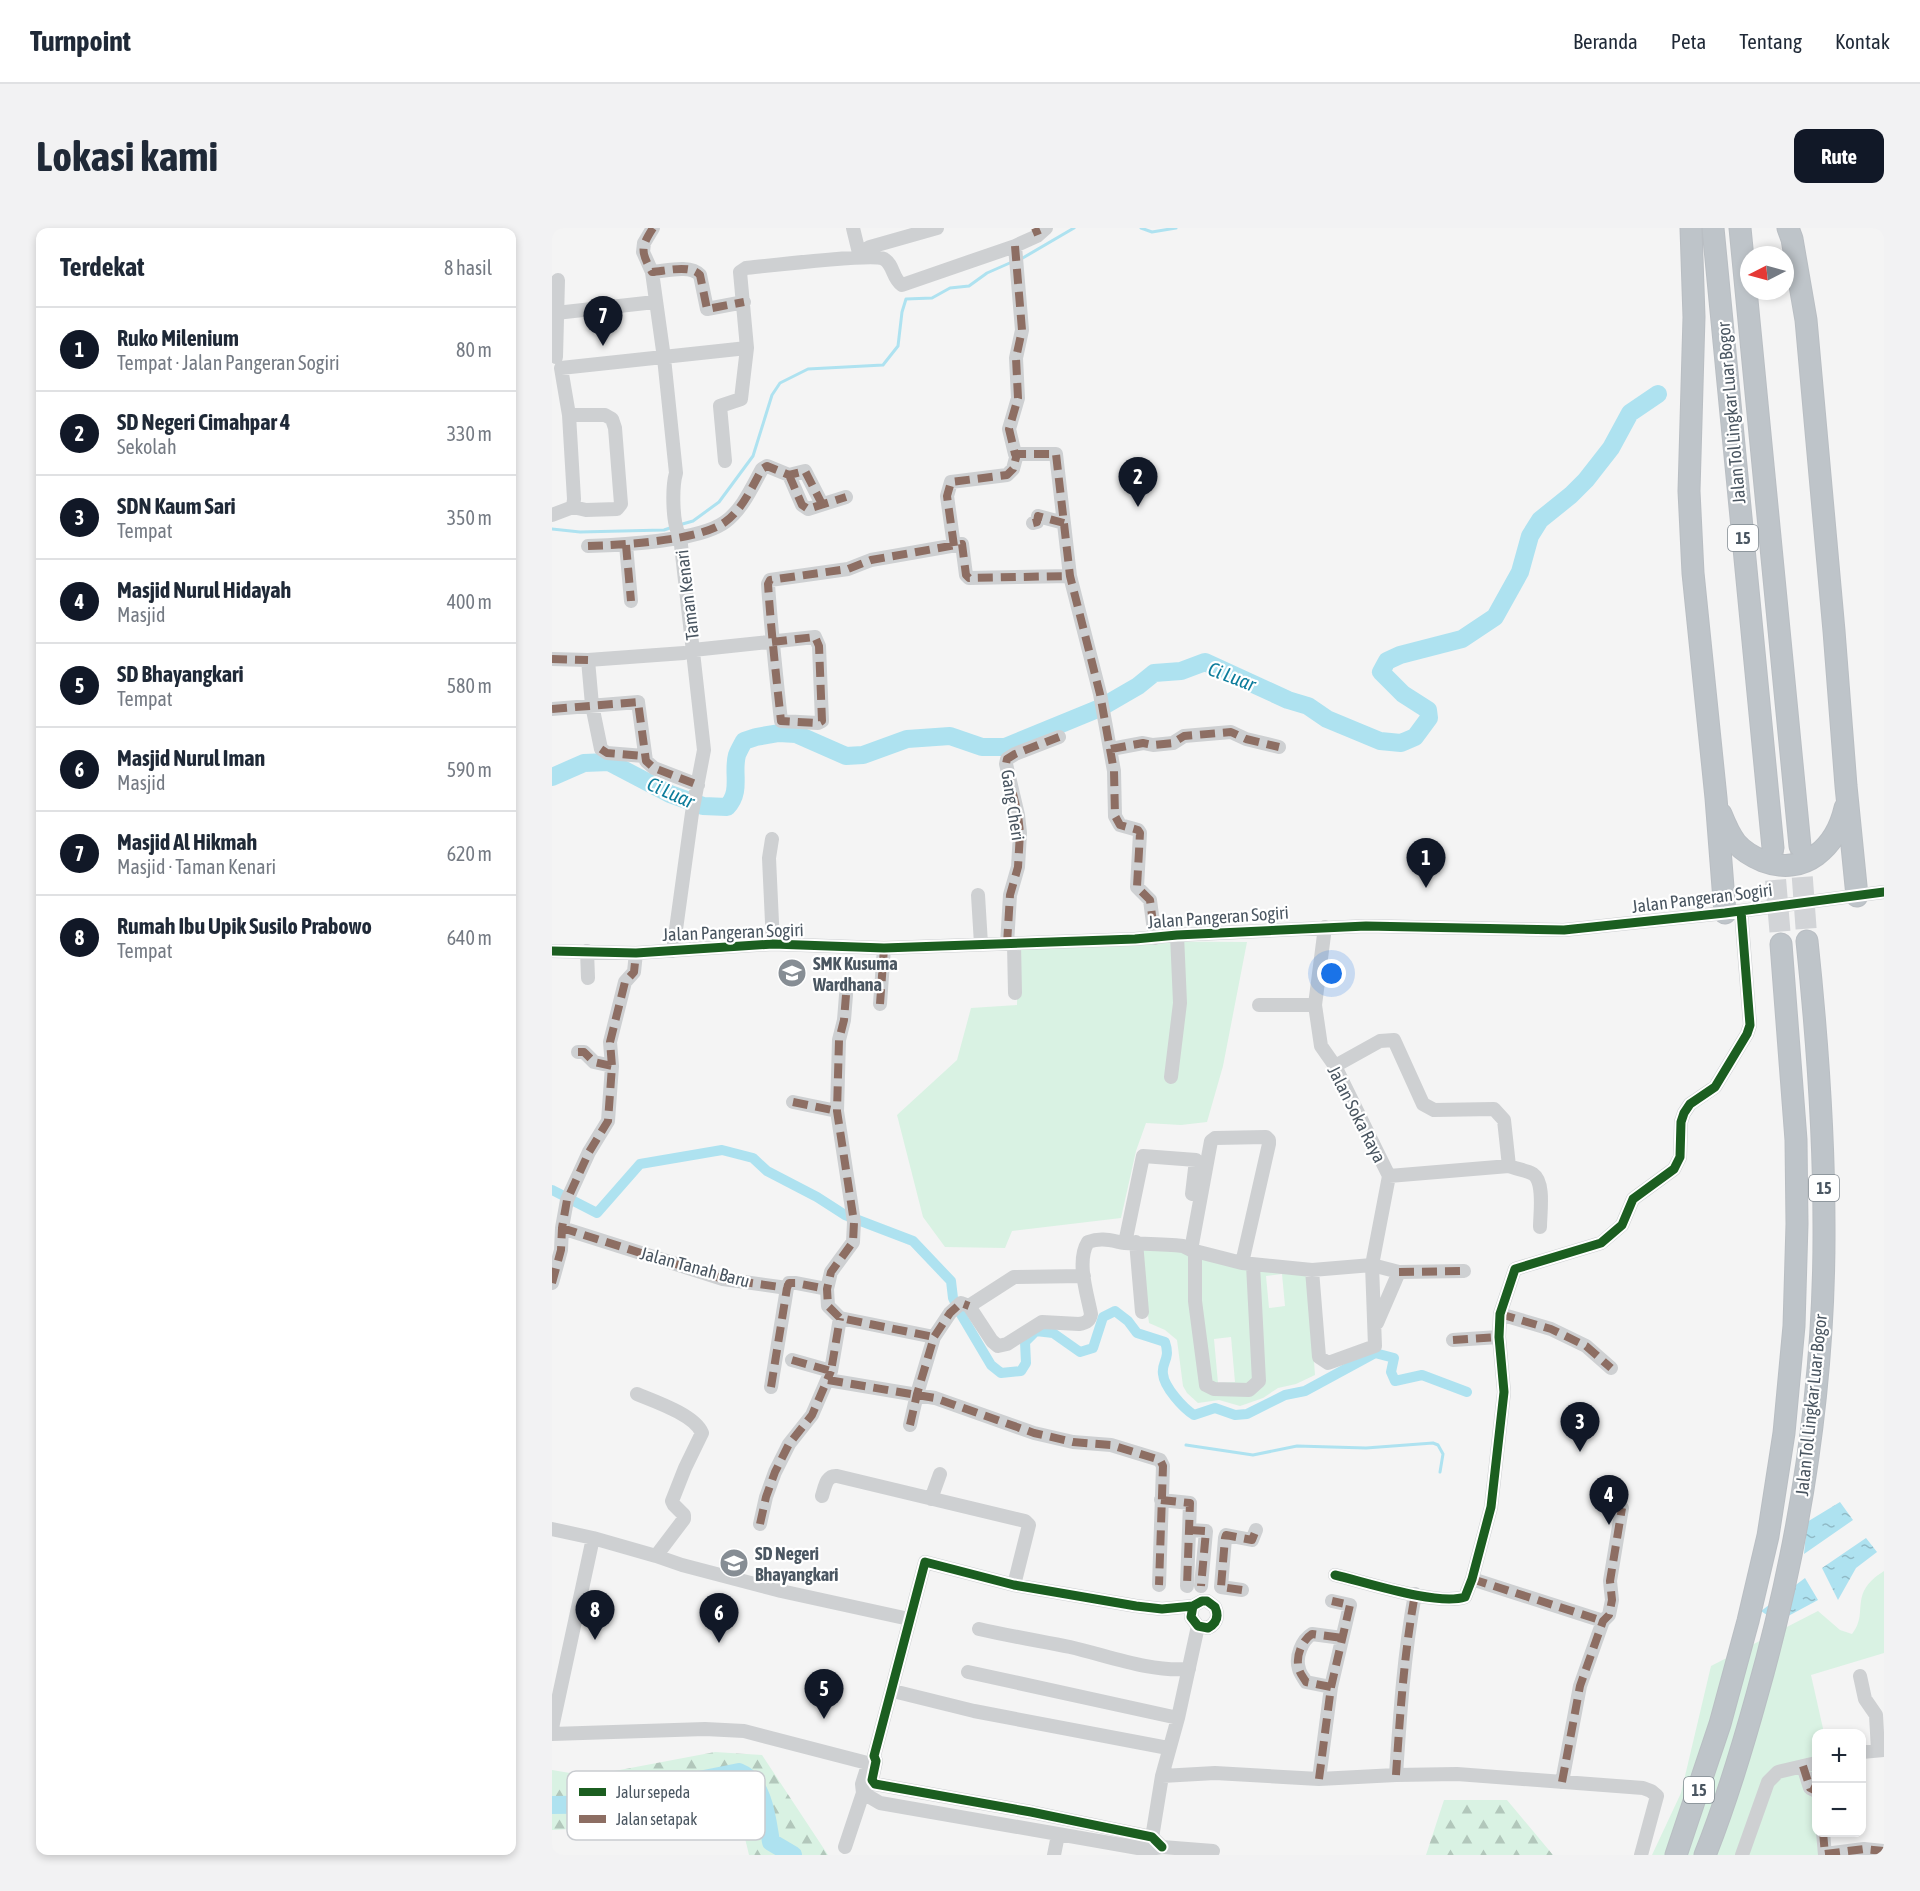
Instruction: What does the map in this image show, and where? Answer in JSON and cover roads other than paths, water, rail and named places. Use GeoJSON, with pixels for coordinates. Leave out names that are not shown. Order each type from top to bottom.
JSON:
{"type":"FeatureCollection","features":[{"type":"Feature","properties":{"kind":"highway"},"geometry":{"type":"LineString","coordinates":[[1691,228],[1694,317],[1689,491],[1693,573],[1716,798],[1733,912]]}},
{"type":"Feature","properties":{"kind":"highway","name":"Jalan Tol Lingkar Luar Bogor"},"geometry":{"type":"LineString","coordinates":[[1713,228],[1773,848]]}},
{"type":"Feature","properties":{"kind":"highway","name":"Jalan Tol Lingkar Luar Bogor"},"geometry":{"type":"LineString","coordinates":[[1740,228],[1800,846]]}},
{"type":"Feature","properties":{"kind":"highway"},"geometry":{"type":"LineString","coordinates":[[1788,228],[1792,239],[1806,320],[1857,896]]}},
{"type":"Feature","properties":{"kind":"highway"},"geometry":{"type":"LineString","coordinates":[[1716,798],[1727,828],[1737,844],[1752,856],[1785,866],[1803,862],[1819,854],[1832,841],[1840,826],[1845,808],[1846,786]]}},
{"type":"Feature","properties":{"kind":"highway","name":"Jalan Tol Lingkar Luar Bogor"},"geometry":{"type":"LineString","coordinates":[[1705,1855],[1729,1790],[1775,1629],[1795,1539],[1811,1436],[1821,1328],[1824,1228],[1823,1143],[1818,1051],[1807,941]]}},
{"type":"Feature","properties":{"kind":"highway","name":"Jalan Tol Lingkar Luar Bogor"},"geometry":{"type":"LineString","coordinates":[[1676,1855],[1720,1724],[1768,1536],[1784,1433],[1794,1326],[1797,1224],[1794,1118],[1781,944]]}},
{"type":"Feature","properties":{"kind":"street"},"geometry":{"type":"LineString","coordinates":[[652,228],[643,249],[643,255],[652,272],[662,358]]}},
{"type":"Feature","properties":{"kind":"street"},"geometry":{"type":"LineString","coordinates":[[853,228],[859,255]]}},
{"type":"Feature","properties":{"kind":"street"},"geometry":{"type":"LineString","coordinates":[[859,255],[870,247],[937,228]]}},
{"type":"Feature","properties":{"kind":"street"},"geometry":{"type":"LineString","coordinates":[[725,461],[720,406],[741,399],[747,348],[740,272],[742,269],[859,255],[886,260],[894,277],[902,285],[1016,256],[1040,230]]}},
{"type":"Feature","properties":{"kind":"street"},"geometry":{"type":"LineString","coordinates":[[1016,256],[1022,330],[1016,358],[1018,398],[1009,429],[1015,454],[1017,454]]}},
{"type":"Feature","properties":{"kind":"street"},"geometry":{"type":"LineString","coordinates":[[652,272],[685,269],[699,273],[707,309],[744,302]]}},
{"type":"Feature","properties":{"kind":"street"},"geometry":{"type":"LineString","coordinates":[[558,280],[555,313],[556,361],[569,415],[573,507]]}},
{"type":"Feature","properties":{"kind":"street"},"geometry":{"type":"LineString","coordinates":[[555,313],[655,303]]}},
{"type":"Feature","properties":{"kind":"street"},"geometry":{"type":"LineString","coordinates":[[556,361],[662,358],[747,348]]}},
{"type":"Feature","properties":{"kind":"street","name":"Taman Kenari"},"geometry":{"type":"LineString","coordinates":[[662,358],[669,476],[672,486],[689,652],[704,750],[692,813],[673,951]]}},
{"type":"Feature","properties":{"kind":"street"},"geometry":{"type":"LineString","coordinates":[[552,515],[573,507],[586,510],[617,509],[621,504],[615,428],[612,419],[605,416],[569,415]]}},
{"type":"Feature","properties":{"kind":"street"},"geometry":{"type":"LineString","coordinates":[[1017,454],[1056,454],[1070,576],[1102,701],[1111,749],[1115,816],[1120,825],[1138,830],[1140,833],[1137,887],[1150,900],[1155,938]]}},
{"type":"Feature","properties":{"kind":"street"},"geometry":{"type":"LineString","coordinates":[[954,546],[947,496],[951,482],[1007,475],[1013,470],[1017,454]]}},
{"type":"Feature","properties":{"kind":"street"},"geometry":{"type":"LineString","coordinates":[[588,546],[626,545],[713,529],[726,521],[742,503],[762,469],[767,466],[789,475],[805,471],[822,504],[846,497]]}},
{"type":"Feature","properties":{"kind":"street"},"geometry":{"type":"LineString","coordinates":[[1033,523],[1036,522],[1038,516],[1064,523]]}},
{"type":"Feature","properties":{"kind":"street"},"geometry":{"type":"LineString","coordinates":[[552,659],[588,660],[689,652],[772,642],[815,637],[819,646],[822,721],[820,723],[781,721],[772,642],[768,584],[770,580],[848,569],[871,560],[962,544],[966,575],[969,578],[1070,576]]}},
{"type":"Feature","properties":{"kind":"street"},"geometry":{"type":"LineString","coordinates":[[626,545],[631,601]]}},
{"type":"Feature","properties":{"kind":"street"},"geometry":{"type":"LineString","coordinates":[[588,660],[592,705],[601,749],[608,753],[644,756]]}},
{"type":"Feature","properties":{"kind":"street"},"geometry":{"type":"LineString","coordinates":[[552,709],[638,702],[646,761],[654,768],[697,790]]}},
{"type":"Feature","properties":{"kind":"street"},"geometry":{"type":"LineString","coordinates":[[1111,749],[1143,743],[1153,745],[1173,743],[1184,736],[1231,732],[1246,739],[1279,747]]}},
{"type":"Feature","properties":{"kind":"street","name":"Gang Cheri"},"geometry":{"type":"LineString","coordinates":[[1010,944],[1010,899],[1018,867],[1020,833],[1006,764],[1007,759],[1059,737]]}},
{"type":"Feature","properties":{"kind":"street"},"geometry":{"type":"LineString","coordinates":[[772,839],[769,858],[773,944]]}},
{"type":"Feature","properties":{"kind":"street","name":"Jalan Pangeran Sogiri"},"geometry":{"type":"LineString","coordinates":[[552,951],[673,951],[773,944],[884,948],[1155,938],[1325,927],[1564,930],[1733,912],[1884,892]]}},
{"type":"Feature","properties":{"kind":"street"},"geometry":{"type":"LineString","coordinates":[[978,895],[981,944]]}},
{"type":"Feature","properties":{"kind":"street"},"geometry":{"type":"LineString","coordinates":[[1335,1575],[1454,1601],[1465,1597],[1472,1579],[1492,1495],[1504,1392],[1499,1337],[1500,1314],[1515,1269],[1601,1243],[1622,1225],[1633,1199],[1674,1169],[1680,1157],[1681,1122],[1684,1113],[1690,1104],[1715,1088],[1750,1025],[1733,912]]}},
{"type":"Feature","properties":{"kind":"street","name":"Jalan Soka Raya"},"geometry":{"type":"LineString","coordinates":[[1325,927],[1316,1005],[1321,1046],[1335,1066],[1389,1176],[1372,1265],[1375,1327]]}},
{"type":"Feature","properties":{"kind":"street"},"geometry":{"type":"LineString","coordinates":[[1171,1077],[1180,1003],[1177,935]]}},
{"type":"Feature","properties":{"kind":"street"},"geometry":{"type":"LineString","coordinates":[[1010,944],[1015,993]]}},
{"type":"Feature","properties":{"kind":"street"},"geometry":{"type":"LineString","coordinates":[[880,1004],[884,948]]}},
{"type":"Feature","properties":{"kind":"street"},"geometry":{"type":"LineString","coordinates":[[587,951],[588,978]]}},
{"type":"Feature","properties":{"kind":"street"},"geometry":{"type":"LineString","coordinates":[[552,1283],[561,1250],[567,1200],[589,1152],[608,1121],[612,1066],[609,1042],[624,982],[634,972],[636,952]]}},
{"type":"Feature","properties":{"kind":"street"},"geometry":{"type":"LineString","coordinates":[[846,995],[844,1020],[839,1040],[837,1111],[853,1216],[853,1242],[835,1266],[827,1289],[828,1306],[840,1318],[934,1337]]}},
{"type":"Feature","properties":{"kind":"street"},"geometry":{"type":"LineString","coordinates":[[1259,1005],[1316,1005]]}},
{"type":"Feature","properties":{"kind":"street"},"geometry":{"type":"LineString","coordinates":[[1335,1066],[1380,1041],[1394,1040],[1424,1104],[1434,1110],[1494,1109],[1504,1120],[1509,1166]]}},
{"type":"Feature","properties":{"kind":"street"},"geometry":{"type":"LineString","coordinates":[[578,1052],[584,1052],[594,1062],[612,1066]]}},
{"type":"Feature","properties":{"kind":"street"},"geometry":{"type":"LineString","coordinates":[[793,1102],[837,1111]]}},
{"type":"Feature","properties":{"kind":"street"},"geometry":{"type":"LineString","coordinates":[[1142,1312],[1131,1242],[1141,1158],[1146,1155],[1193,1158],[1197,1161],[1190,1249],[1206,1385],[1214,1389],[1249,1390],[1259,1381],[1247,1264],[1269,1144],[1266,1137],[1215,1138],[1211,1141],[1190,1249]]}},
{"type":"Feature","properties":{"kind":"street"},"geometry":{"type":"LineString","coordinates":[[1389,1176],[1509,1166],[1534,1175],[1540,1183],[1539,1227]]}},
{"type":"Feature","properties":{"kind":"street","name":"Jalan Tanah Baru"},"geometry":{"type":"LineString","coordinates":[[562,1228],[723,1279],[787,1288],[789,1283],[796,1282],[827,1289]]}},
{"type":"Feature","properties":{"kind":"street"},"geometry":{"type":"LineString","coordinates":[[965,1305],[998,1346],[1002,1346],[1042,1322],[1079,1324],[1088,1321],[1091,1314],[1084,1276],[1083,1251],[1088,1242],[1110,1239],[1190,1249],[1247,1264],[1312,1270],[1372,1265],[1399,1272],[1464,1271]]}},
{"type":"Feature","properties":{"kind":"street"},"geometry":{"type":"LineString","coordinates":[[1312,1270],[1317,1349],[1319,1357],[1328,1363],[1375,1346],[1375,1327],[1399,1272]]}},
{"type":"Feature","properties":{"kind":"street"},"geometry":{"type":"LineString","coordinates":[[910,1425],[934,1337],[950,1313],[1014,1277],[1084,1276]]}},
{"type":"Feature","properties":{"kind":"street"},"geometry":{"type":"LineString","coordinates":[[771,1387],[787,1288]]}},
{"type":"Feature","properties":{"kind":"street"},"geometry":{"type":"LineString","coordinates":[[1500,1314],[1551,1329],[1586,1346],[1611,1368]]}},
{"type":"Feature","properties":{"kind":"street"},"geometry":{"type":"LineString","coordinates":[[760,1524],[775,1472],[789,1444],[812,1414],[830,1376],[840,1318]]}},
{"type":"Feature","properties":{"kind":"street"},"geometry":{"type":"LineString","coordinates":[[1453,1340],[1499,1337]]}},
{"type":"Feature","properties":{"kind":"street"},"geometry":{"type":"LineString","coordinates":[[792,1360],[830,1376],[935,1398],[1034,1433],[1073,1442],[1111,1445],[1160,1460],[1163,1466],[1159,1585]]}},
{"type":"Feature","properties":{"kind":"street"},"geometry":{"type":"LineString","coordinates":[[637,1394],[666,1406],[693,1422],[702,1433],[685,1467],[672,1501],[684,1515],[684,1519],[656,1556]]}},
{"type":"Feature","properties":{"kind":"street"},"geometry":{"type":"LineString","coordinates":[[931,1499],[940,1474]]}},
{"type":"Feature","properties":{"kind":"street"},"geometry":{"type":"LineString","coordinates":[[822,1496],[828,1478],[832,1476],[1027,1523],[1028,1529],[1014,1585]]}},
{"type":"Feature","properties":{"kind":"street"},"geometry":{"type":"LineString","coordinates":[[1161,1500],[1190,1503],[1186,1586]]}},
{"type":"Feature","properties":{"kind":"street"},"geometry":{"type":"LineString","coordinates":[[1562,1782],[1580,1686],[1604,1621],[1609,1616],[1612,1600],[1610,1581],[1622,1508]]}},
{"type":"Feature","properties":{"kind":"street"},"geometry":{"type":"LineString","coordinates":[[552,1529],[592,1538],[781,1592],[909,1619]]}},
{"type":"Feature","properties":{"kind":"street"},"geometry":{"type":"LineString","coordinates":[[1190,1530],[1206,1531],[1201,1586]]}},
{"type":"Feature","properties":{"kind":"street"},"geometry":{"type":"LineString","coordinates":[[1242,1590],[1221,1587],[1224,1543],[1226,1535],[1252,1540],[1256,1530]]}},
{"type":"Feature","properties":{"kind":"street"},"geometry":{"type":"LineString","coordinates":[[552,1728],[592,1538]]}},
{"type":"Feature","properties":{"kind":"street"},"geometry":{"type":"LineString","coordinates":[[1206,1542],[1224,1543]]}},
{"type":"Feature","properties":{"kind":"street"},"geometry":{"type":"LineString","coordinates":[[845,1847],[863,1793],[862,1784],[873,1761],[893,1691],[909,1619],[925,1562],[1014,1585],[1162,1609],[1193,1606],[1207,1601],[1215,1607],[1217,1612],[1212,1625],[1202,1628],[1198,1626],[1191,1617],[1193,1606]]}},
{"type":"Feature","properties":{"kind":"street"},"geometry":{"type":"LineString","coordinates":[[1472,1579],[1604,1621]]}},
{"type":"Feature","properties":{"kind":"street"},"geometry":{"type":"LineString","coordinates":[[1396,1775],[1408,1630],[1415,1594]]}},
{"type":"Feature","properties":{"kind":"street"},"geometry":{"type":"LineString","coordinates":[[1319,1779],[1332,1687],[1350,1605],[1332,1601]]}},
{"type":"Feature","properties":{"kind":"street"},"geometry":{"type":"LineString","coordinates":[[1154,1844],[1162,1776],[1178,1718],[1198,1626]]}},
{"type":"Feature","properties":{"kind":"street"},"geometry":{"type":"LineString","coordinates":[[979,1629],[1071,1647],[1121,1661],[1178,1670],[1189,1669]]}},
{"type":"Feature","properties":{"kind":"street"},"geometry":{"type":"LineString","coordinates":[[1332,1687],[1306,1682],[1298,1668],[1300,1648],[1307,1637],[1312,1634],[1342,1638]]}},
{"type":"Feature","properties":{"kind":"street"},"geometry":{"type":"LineString","coordinates":[[968,1672],[1178,1718]]}},
{"type":"Feature","properties":{"kind":"street"},"geometry":{"type":"LineString","coordinates":[[1860,1676],[1865,1699],[1876,1715],[1881,1750],[1866,1752]]}},
{"type":"Feature","properties":{"kind":"street"},"geometry":{"type":"LineString","coordinates":[[893,1691],[974,1710],[1168,1749]]}},
{"type":"Feature","properties":{"kind":"street"},"geometry":{"type":"LineString","coordinates":[[552,1734],[705,1729],[744,1731],[873,1761]]}},
{"type":"Feature","properties":{"kind":"street"},"geometry":{"type":"LineString","coordinates":[[873,1761],[873,1781],[881,1785],[1030,1812],[1154,1844]]}},
{"type":"Feature","properties":{"kind":"street"},"geometry":{"type":"LineString","coordinates":[[1742,1855],[1768,1782],[1778,1772],[1810,1764],[1810,1788],[1812,1789]]}},
{"type":"Feature","properties":{"kind":"street"},"geometry":{"type":"LineString","coordinates":[[1162,1776],[1215,1773],[1319,1779],[1457,1774],[1642,1788],[1655,1792],[1657,1796],[1641,1855]]}},
{"type":"Feature","properties":{"kind":"street"},"geometry":{"type":"LineString","coordinates":[[863,1793],[880,1803],[1058,1835],[1213,1851]]}},
{"type":"Feature","properties":{"kind":"street"},"geometry":{"type":"LineString","coordinates":[[1054,1855],[1058,1835]]}},
{"type":"Feature","properties":{"kind":"street"},"geometry":{"type":"LineString","coordinates":[[1823,1837],[1825,1855],[1864,1849],[1884,1851]]}},
{"type":"Feature","properties":{"kind":"water"},"geometry":{"type":"Polygon","coordinates":[[[1840,1502],[1853,1520],[1804,1554],[1807,1522],[1840,1502]]]}},
{"type":"Feature","properties":{"kind":"water"},"geometry":{"type":"Polygon","coordinates":[[[1866,1538],[1877,1552],[1856,1568],[1838,1600],[1822,1568],[1866,1538]]]}},
{"type":"Feature","properties":{"kind":"water"},"geometry":{"type":"Polygon","coordinates":[[[1805,1578],[1818,1600],[1777,1622],[1761,1611],[1805,1578]]]}},
{"type":"Feature","properties":{"kind":"waterway"},"geometry":{"type":"LineString","coordinates":[[1021,259],[1074,228]]}},
{"type":"Feature","properties":{"kind":"waterway"},"geometry":{"type":"LineString","coordinates":[[1141,228],[1152,232],[1176,228]]}},
{"type":"Feature","properties":{"kind":"waterway"},"geometry":{"type":"LineString","coordinates":[[679,525],[693,521],[719,502],[753,456],[772,395],[780,383],[808,369],[883,365],[898,346],[906,299],[932,298],[950,288],[969,286],[987,273],[1012,262]]}},
{"type":"Feature","properties":{"kind":"waterway","name":"Ci Luar"},"geometry":{"type":"LineString","coordinates":[[552,777],[584,763],[609,762],[670,794],[703,806],[727,807],[734,795],[737,755],[744,741],[756,737],[779,733],[796,734],[846,756],[863,755],[907,739],[950,736],[982,747],[1005,747],[1100,708],[1138,686],[1154,673],[1181,671],[1205,662],[1288,700],[1308,706],[1327,719],[1380,741],[1401,743],[1415,737],[1429,718],[1428,710],[1403,694],[1381,672],[1387,661],[1400,655],[1462,639],[1495,617],[1520,572],[1530,536],[1540,520],[1586,480],[1611,448],[1630,413],[1658,394]]}},
{"type":"Feature","properties":{"kind":"waterway"},"geometry":{"type":"LineString","coordinates":[[552,529],[580,532],[664,530],[673,527]]}},
{"type":"Feature","properties":{"kind":"waterway"},"geometry":{"type":"LineString","coordinates":[[552,1190],[597,1213],[640,1164],[722,1150],[753,1158],[767,1171],[817,1197],[845,1215],[913,1241],[951,1281],[953,1298],[959,1311],[991,1365],[1001,1373],[1021,1371],[1026,1363],[1025,1342],[1036,1331],[1053,1333],[1080,1352],[1093,1348],[1103,1317],[1115,1311],[1128,1321],[1137,1333],[1165,1342],[1167,1353],[1163,1370],[1164,1379],[1175,1397],[1194,1415],[1215,1408],[1235,1415],[1247,1414],[1285,1395],[1305,1391],[1375,1353],[1394,1358],[1391,1372],[1395,1381],[1422,1375],[1467,1392]]}},
{"type":"Feature","properties":{"kind":"waterway"},"geometry":{"type":"LineString","coordinates":[[1186,1445],[1253,1455],[1297,1446],[1366,1448],[1433,1443],[1438,1445],[1443,1454],[1440,1472]]}},
{"type":"Feature","properties":{"kind":"waterway"},"geometry":{"type":"LineString","coordinates":[[552,1805],[567,1805]]}},
{"type":"Feature","properties":{"kind":"waterway"},"geometry":{"type":"LineString","coordinates":[[765,1809],[771,1842],[793,1855]]}},
{"type":"Feature","properties":{"kind":"tunnel"},"geometry":{"type":"LineString","coordinates":[[1800,846],[1807,941]]}},
{"type":"Feature","properties":{"kind":"tunnel"},"geometry":{"type":"LineString","coordinates":[[1773,849],[1781,944]]}},
{"type":"Feature","properties":{"kind":"place","name":"Masjid Al Hikmah"},"geometry":{"type":"Point","coordinates":[603,346]}},
{"type":"Feature","properties":{"kind":"place","name":"SD Negeri Cimahpar 4"},"geometry":{"type":"Point","coordinates":[1138,507]}},
{"type":"Feature","properties":{"kind":"place","name":"Ruko Milenium"},"geometry":{"type":"Point","coordinates":[1426,888]}},
{"type":"Feature","properties":{"kind":"place","name":"SMK Kusuma Wardhana"},"geometry":{"type":"Point","coordinates":[792,973]}},
{"type":"Feature","properties":{"kind":"place","name":"SDN Kaum Sari"},"geometry":{"type":"Point","coordinates":[1580,1452]}},
{"type":"Feature","properties":{"kind":"place","name":"Masjid Nurul Hidayah"},"geometry":{"type":"Point","coordinates":[1609,1525]}},
{"type":"Feature","properties":{"kind":"place","name":"SD Negeri Bhayangkari"},"geometry":{"type":"Point","coordinates":[734,1563]}},
{"type":"Feature","properties":{"kind":"place","name":"Rumah Ibu Upik Susilo Prabowo"},"geometry":{"type":"Point","coordinates":[595,1640]}},
{"type":"Feature","properties":{"kind":"place","name":"Masjid Nurul Iman"},"geometry":{"type":"Point","coordinates":[719,1643]}},
{"type":"Feature","properties":{"kind":"place","name":"SD Bhayangkari"},"geometry":{"type":"Point","coordinates":[824,1719]}}]}
